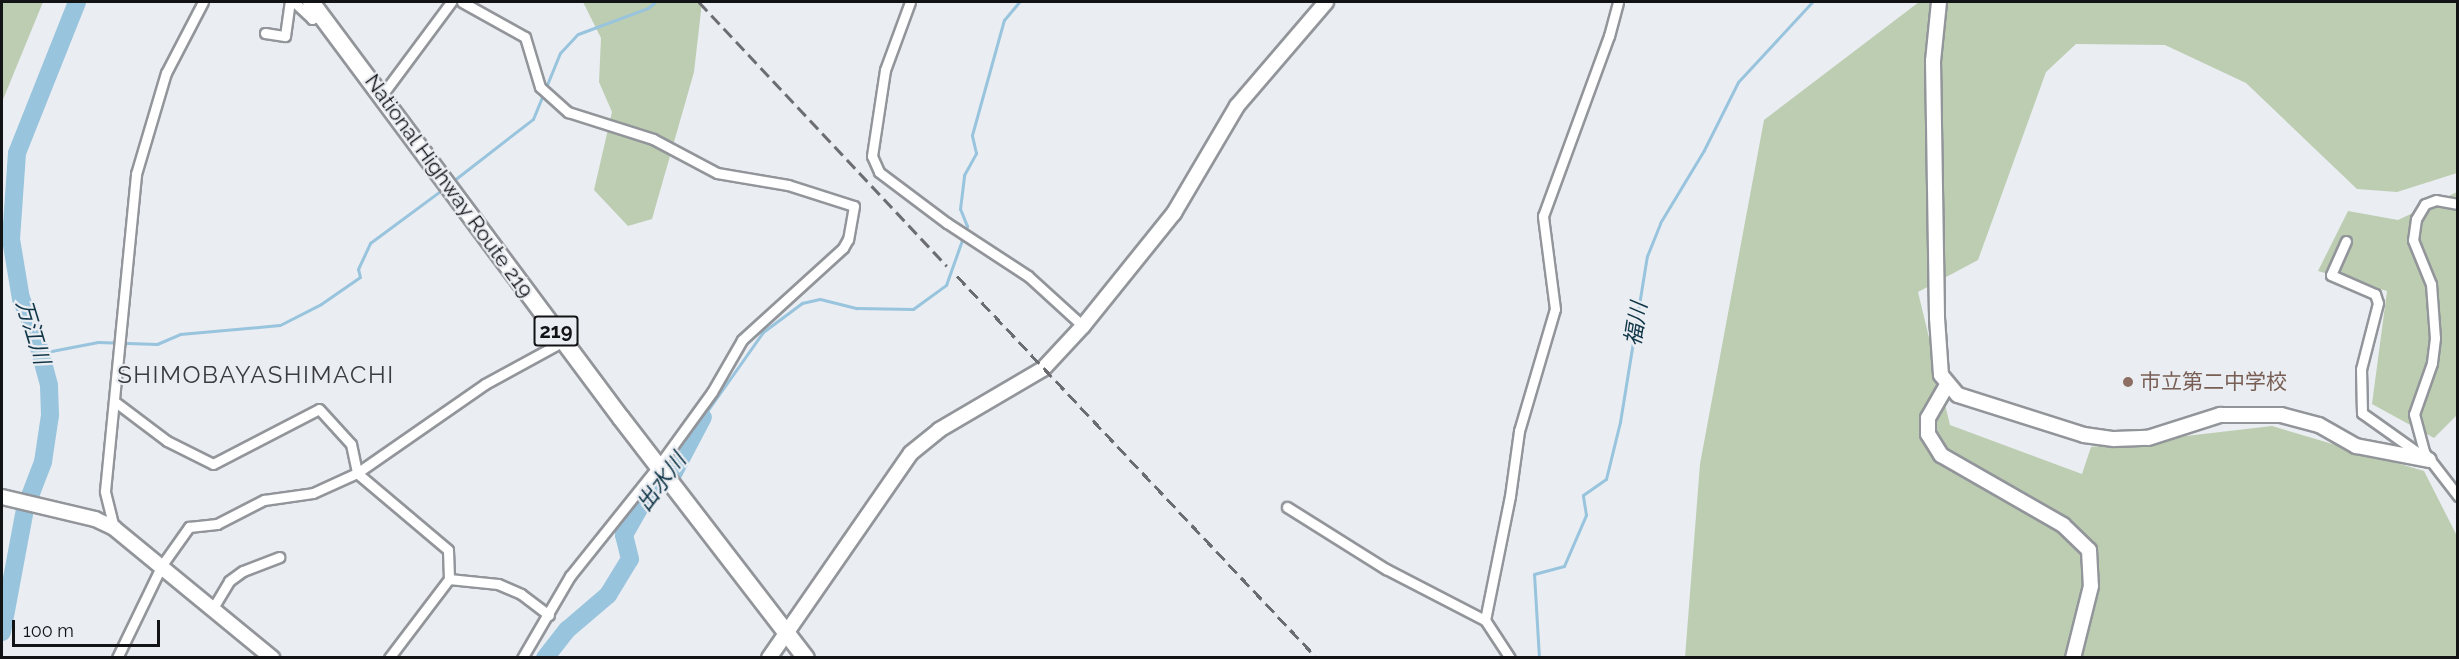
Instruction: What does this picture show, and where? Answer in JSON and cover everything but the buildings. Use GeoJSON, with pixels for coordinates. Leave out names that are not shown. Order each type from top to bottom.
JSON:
{"type":"FeatureCollection","features":[{"type":"Feature","properties":{"kind":"highway","name":"National Highway Route 219"},"geometry":{"type":"LineString","coordinates":[[315,8],[564,341],[806,657]]}},
{"type":"Feature","properties":{"kind":"street"},"geometry":{"type":"LineString","coordinates":[[114,528],[105,491],[136,174],[166,73],[203,2]]}},
{"type":"Feature","properties":{"kind":"street"},"geometry":{"type":"LineString","coordinates":[[265,33],[285,36],[292,2],[312,19],[315,8]]}},
{"type":"Feature","properties":{"kind":"street"},"geometry":{"type":"LineString","coordinates":[[382,95],[452,2]]}},
{"type":"Feature","properties":{"kind":"street"},"geometry":{"type":"LineString","coordinates":[[462,2],[525,38],[540,87],[568,112],[654,139],[717,173],[788,185],[854,206],[843,248],[742,340],[712,392],[659,465],[570,576],[549,615],[522,657]]}},
{"type":"Feature","properties":{"kind":"street"},"geometry":{"type":"LineString","coordinates":[[910,2],[885,70],[872,156],[879,171],[947,223],[1028,276],[1083,326]]}},
{"type":"Feature","properties":{"kind":"street"},"geometry":{"type":"LineString","coordinates":[[769,657],[789,634],[911,453],[939,430],[1043,369],[1083,326],[1174,213],[1237,106],[1326,2]]}},
{"type":"Feature","properties":{"kind":"street"},"geometry":{"type":"LineString","coordinates":[[1485,620],[1510,496],[1519,431],[1555,309],[1543,216],[1609,36],[1617,2]]}},
{"type":"Feature","properties":{"kind":"street"},"geometry":{"type":"LineString","coordinates":[[1939,2],[1933,61],[1937,318],[1939,361],[1947,385],[1968,399],[2093,437],[2148,438],[2220,415],[2281,415],[2319,425],[2356,446],[2429,460]]}},
{"type":"Feature","properties":{"kind":"street"},"geometry":{"type":"LineString","coordinates":[[2429,460],[2414,414],[2434,351],[2434,302],[2431,284],[2413,240],[2416,219],[2425,204],[2436,200],[2457,204]]}},
{"type":"Feature","properties":{"kind":"street"},"geometry":{"type":"LineString","coordinates":[[2346,241],[2331,275],[2375,294],[2378,303],[2361,369],[2362,413],[2429,460],[2457,496]]}},
{"type":"Feature","properties":{"kind":"street"},"geometry":{"type":"LineString","coordinates":[[117,657],[162,565],[189,527],[217,524],[264,500],[314,493],[357,473],[484,384],[564,341]]}},
{"type":"Feature","properties":{"kind":"street"},"geometry":{"type":"LineString","coordinates":[[1947,385],[1928,418],[1928,434],[1941,455],[2063,525],[2089,550],[2091,586],[2073,657]]}},
{"type":"Feature","properties":{"kind":"street"},"geometry":{"type":"LineString","coordinates":[[114,401],[167,441],[213,464],[319,409],[351,444],[357,473],[448,550],[449,579],[389,657]]}},
{"type":"Feature","properties":{"kind":"street"},"geometry":{"type":"LineString","coordinates":[[2,497],[95,519],[114,528],[272,657]]}},
{"type":"Feature","properties":{"kind":"street"},"geometry":{"type":"LineString","coordinates":[[1287,507],[1386,568],[1485,620],[1510,657]]}},
{"type":"Feature","properties":{"kind":"street"},"geometry":{"type":"LineString","coordinates":[[213,608],[229,581],[243,571],[279,557]]}},
{"type":"Feature","properties":{"kind":"street"},"geometry":{"type":"LineString","coordinates":[[449,579],[498,584],[521,594],[549,615]]}},
{"type":"Feature","properties":{"kind":"green space"},"geometry":{"type":"Polygon","coordinates":[[[2,2],[43,2],[2,102],[2,2]]]}},
{"type":"Feature","properties":{"kind":"green space"},"geometry":{"type":"Polygon","coordinates":[[[583,2],[702,2],[694,72],[652,219],[628,226],[594,190],[612,112],[599,82],[601,38],[583,2]]]}},
{"type":"Feature","properties":{"kind":"green space"},"geometry":{"type":"Polygon","coordinates":[[[1919,2],[2457,2],[2457,173],[2397,192],[2357,189],[2246,83],[2165,45],[2076,44],[2046,72],[1978,260],[1918,292],[1950,425],[2082,474],[2091,447],[2272,426],[2424,471],[2457,536],[2457,657],[1685,658],[1700,464],[1764,120],[1919,2]]]}},
{"type":"Feature","properties":{"kind":"green space"},"geometry":{"type":"Polygon","coordinates":[[[2457,192],[2457,415],[2434,438],[2372,404],[2387,291],[2318,271],[2348,211],[2398,220],[2457,192]]]}},
{"type":"Feature","properties":{"kind":"waterway","name":"万江川"},"geometry":{"type":"LineString","coordinates":[[2,632],[25,509],[43,462],[50,415],[49,385],[35,333],[21,299],[11,239],[17,153],[77,2]]}},
{"type":"Feature","properties":{"kind":"waterway"},"geometry":{"type":"LineString","coordinates":[[453,181],[533,119],[560,53],[578,34],[648,8],[655,2]]}},
{"type":"Feature","properties":{"kind":"waterway"},"geometry":{"type":"LineString","coordinates":[[703,417],[763,332],[802,303],[820,299],[857,308],[913,309],[946,285],[967,226],[960,209],[964,175],[976,153],[972,135],[1004,20],[1019,2]]}},
{"type":"Feature","properties":{"kind":"waterway","name":"福川"},"geometry":{"type":"LineString","coordinates":[[1539,658],[1534,574],[1564,566],[1586,515],[1583,495],[1606,479],[1620,422],[1647,256],[1660,223],[1704,150],[1738,82],[1812,2]]}},
{"type":"Feature","properties":{"kind":"waterway"},"geometry":{"type":"LineString","coordinates":[[41,353],[98,342],[157,344],[180,334],[280,325],[321,304],[360,277],[358,269],[370,243],[443,189]]}},
{"type":"Feature","properties":{"kind":"waterway","name":"出水川"},"geometry":{"type":"LineString","coordinates":[[545,658],[567,630],[608,595],[630,559],[624,535],[652,486],[674,472],[703,417]]}},
{"type":"Feature","properties":{"kind":"railway"},"geometry":{"type":"LineString","coordinates":[[699,2],[947,266]]}},
{"type":"Feature","properties":{"kind":"railway"},"geometry":{"type":"LineString","coordinates":[[957,276],[1317,658]]}},
{"type":"Feature","properties":{"kind":"place","name":"市立第二中学校"},"geometry":{"type":"Point","coordinates":[2128,382]}},
{"type":"Feature","properties":{"kind":"district","name":"SHIMOBAYASHIMACHI"},"geometry":{"type":"Point","coordinates":[256,375]}}]}
